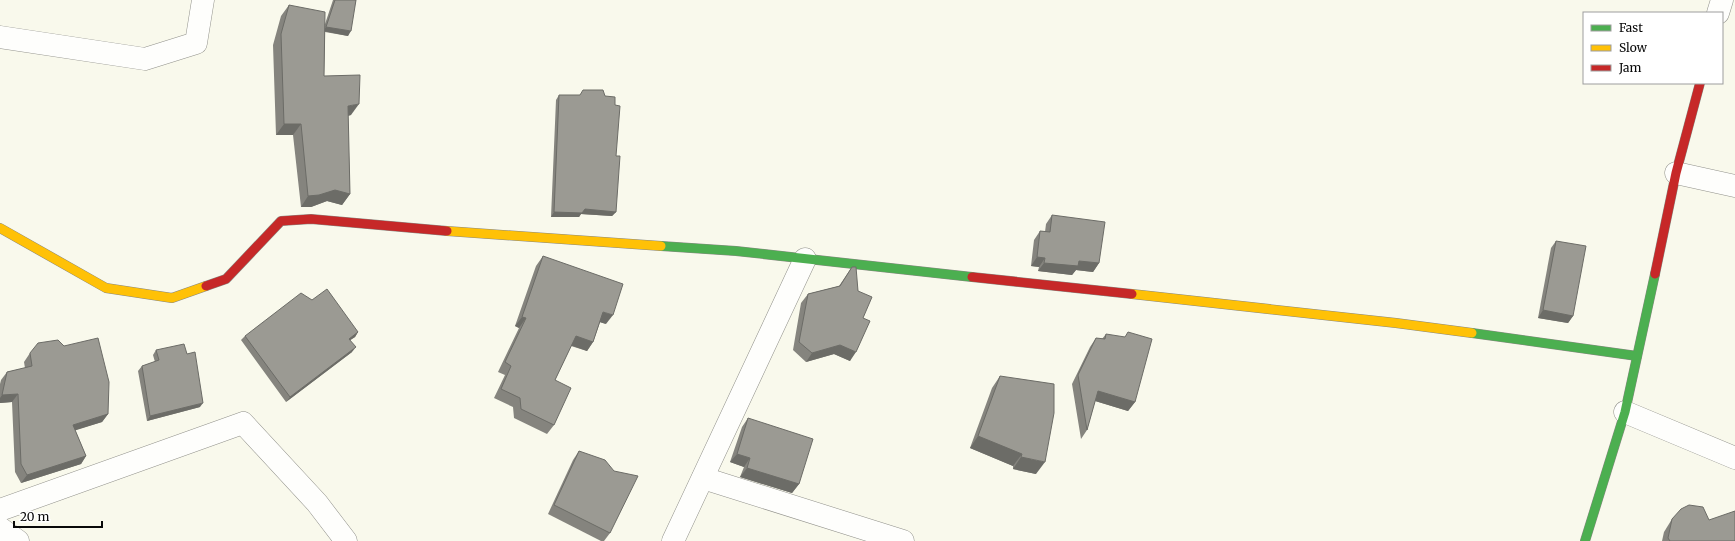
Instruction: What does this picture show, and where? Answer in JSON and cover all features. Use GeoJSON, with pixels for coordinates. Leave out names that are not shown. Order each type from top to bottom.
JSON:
{"type":"FeatureCollection","features":[{"type":"Feature","properties":{"kind":"street"},"geometry":{"type":"LineString","coordinates":[[0,37],[145,59],[196,43],[203,0]]}},
{"type":"Feature","properties":{"kind":"street"},"geometry":{"type":"LineString","coordinates":[[1718,12],[1722,0]]}},
{"type":"Feature","properties":{"kind":"street"},"geometry":{"type":"LineString","coordinates":[[1585,541],[1625,412],[1676,173],[1700,84]]}},
{"type":"Feature","properties":{"kind":"street"},"geometry":{"type":"LineString","coordinates":[[1676,173],[1735,186]]}},
{"type":"Feature","properties":{"kind":"street"},"geometry":{"type":"LineString","coordinates":[[0,228],[106,288],[172,298],[226,279],[281,220],[311,219],[489,235],[736,251],[1396,323],[1637,356]]}},
{"type":"Feature","properties":{"kind":"street"},"geometry":{"type":"LineString","coordinates":[[673,541],[805,259]]}},
{"type":"Feature","properties":{"kind":"street"},"geometry":{"type":"LineString","coordinates":[[1625,412],[1735,458]]}},
{"type":"Feature","properties":{"kind":"street"},"geometry":{"type":"LineString","coordinates":[[0,510],[243,423],[317,503],[346,541]]}},
{"type":"Feature","properties":{"kind":"street"},"geometry":{"type":"LineString","coordinates":[[703,478],[903,541]]}},
{"type":"Feature","properties":{"kind":"street"},"geometry":{"type":"LineString","coordinates":[[0,528],[18,541]]}},
{"type":"Feature","properties":{"kind":"building"},"geometry":{"type":"Polygon","coordinates":[[[335,0],[356,0],[351,31],[326,27],[335,0]]]}},
{"type":"Feature","properties":{"kind":"building"},"geometry":{"type":"Polygon","coordinates":[[[289,5],[325,12],[324,76],[360,75],[359,104],[348,106],[350,194],[335,190],[319,195],[308,196],[301,124],[284,124],[281,34],[289,5]]]}},
{"type":"Feature","properties":{"kind":"building"},"geometry":{"type":"Polygon","coordinates":[[[583,90],[603,90],[605,96],[615,97],[615,105],[620,106],[616,156],[620,156],[616,212],[585,209],[582,213],[554,212],[559,95],[580,95],[583,90]]]}},
{"type":"Feature","properties":{"kind":"building"},"geometry":{"type":"Polygon","coordinates":[[[1052,215],[1105,222],[1099,263],[1079,261],[1078,266],[1044,263],[1045,258],[1037,257],[1040,231],[1050,232],[1052,215]]]}},
{"type":"Feature","properties":{"kind":"building"},"geometry":{"type":"Polygon","coordinates":[[[1556,241],[1586,246],[1573,316],[1543,310],[1556,241]]]}},
{"type":"Feature","properties":{"kind":"building"},"geometry":{"type":"Polygon","coordinates":[[[543,256],[623,284],[613,315],[603,312],[593,342],[576,336],[555,380],[571,388],[554,425],[521,409],[520,398],[501,389],[511,366],[505,362],[526,318],[522,317],[543,256]]]}},
{"type":"Feature","properties":{"kind":"building"},"geometry":{"type":"Polygon","coordinates":[[[852,267],[856,267],[858,291],[872,297],[863,318],[870,321],[856,352],[840,345],[812,353],[799,342],[808,294],[840,286],[852,267]]]}},
{"type":"Feature","properties":{"kind":"building"},"geometry":{"type":"Polygon","coordinates":[[[327,289],[358,332],[349,339],[356,347],[290,397],[245,336],[301,293],[312,300],[327,289]]]}},
{"type":"Feature","properties":{"kind":"building"},"geometry":{"type":"Polygon","coordinates":[[[1128,332],[1152,339],[1135,402],[1098,391],[1087,430],[1078,375],[1096,338],[1105,339],[1106,334],[1125,337],[1128,332]]]}},
{"type":"Feature","properties":{"kind":"building"},"geometry":{"type":"Polygon","coordinates":[[[98,338],[109,382],[108,414],[73,425],[86,456],[27,475],[21,464],[18,394],[2,395],[7,372],[32,366],[30,353],[38,343],[58,340],[64,346],[98,338]]]}},
{"type":"Feature","properties":{"kind":"building"},"geometry":{"type":"Polygon","coordinates":[[[184,344],[187,354],[195,352],[203,403],[150,416],[142,366],[159,360],[156,350],[184,344]]]}},
{"type":"Feature","properties":{"kind":"building"},"geometry":{"type":"Polygon","coordinates":[[[1000,376],[1054,384],[1054,413],[1045,462],[1021,457],[1022,454],[978,436],[1000,376]]]}},
{"type":"Feature","properties":{"kind":"building"},"geometry":{"type":"Polygon","coordinates":[[[748,418],[813,439],[799,484],[747,468],[750,458],[737,454],[748,418]]]}},
{"type":"Feature","properties":{"kind":"building"},"geometry":{"type":"Polygon","coordinates":[[[579,451],[605,460],[614,471],[638,476],[610,533],[554,505],[579,451]]]}},
{"type":"Feature","properties":{"kind":"building"},"geometry":{"type":"Polygon","coordinates":[[[1689,505],[1703,507],[1709,520],[1735,511],[1735,541],[1670,541],[1668,538],[1672,519],[1681,509],[1689,505]]]}},
{"type":"Feature","properties":{"kind":"traffic: fast"},"geometry":{"type":"LineString","coordinates":[[661,246],[736,251],[972,277]]}},
{"type":"Feature","properties":{"kind":"traffic: fast"},"geometry":{"type":"LineString","coordinates":[[1585,541],[1625,412],[1655,274]]}},
{"type":"Feature","properties":{"kind":"traffic: fast"},"geometry":{"type":"LineString","coordinates":[[1472,333],[1637,356]]}},
{"type":"Feature","properties":{"kind":"traffic: slow"},"geometry":{"type":"LineString","coordinates":[[0,228],[106,288],[172,298],[206,286]]}},
{"type":"Feature","properties":{"kind":"traffic: slow"},"geometry":{"type":"LineString","coordinates":[[447,231],[661,246]]}},
{"type":"Feature","properties":{"kind":"traffic: slow"},"geometry":{"type":"LineString","coordinates":[[1132,294],[1396,323],[1472,333]]}},
{"type":"Feature","properties":{"kind":"traffic: jam"},"geometry":{"type":"LineString","coordinates":[[1655,274],[1676,173],[1700,84]]}},
{"type":"Feature","properties":{"kind":"traffic: jam"},"geometry":{"type":"LineString","coordinates":[[206,286],[226,279],[281,221],[311,219],[447,231]]}},
{"type":"Feature","properties":{"kind":"traffic: jam"},"geometry":{"type":"LineString","coordinates":[[972,277],[1132,294]]}}]}
